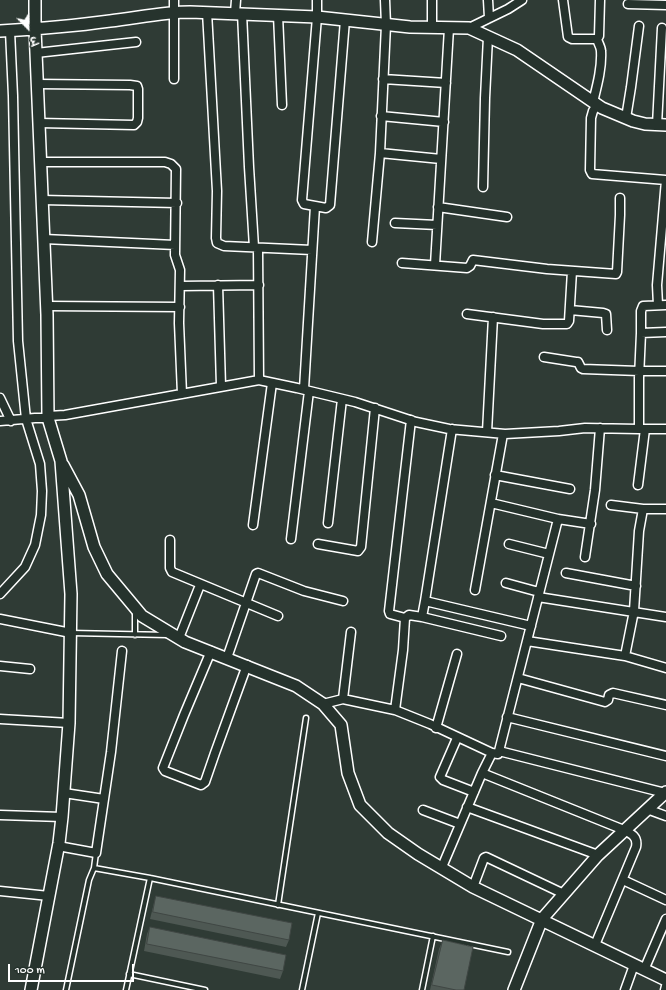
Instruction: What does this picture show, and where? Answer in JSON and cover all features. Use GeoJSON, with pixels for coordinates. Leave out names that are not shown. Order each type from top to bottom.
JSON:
{"type":"FeatureCollection","features":[{"type":"Feature","properties":{"kind":"street"},"geometry":{"type":"LineString","coordinates":[[35,0],[37,84],[47,306],[48,417],[61,461],[79,495],[94,547],[107,574],[142,616],[176,636],[296,686],[323,704],[341,725],[348,773],[360,805],[388,832],[418,854],[442,867],[473,887],[666,980]]}},
{"type":"Feature","properties":{"kind":"street"},"geometry":{"type":"LineString","coordinates":[[174,0],[174,78]]}},
{"type":"Feature","properties":{"kind":"street"},"geometry":{"type":"LineString","coordinates":[[236,0],[239,13],[256,247],[259,380]]}},
{"type":"Feature","properties":{"kind":"street"},"geometry":{"type":"LineString","coordinates":[[317,0],[302,200],[304,204],[326,208],[330,205],[345,20]]}},
{"type":"Feature","properties":{"kind":"street"},"geometry":{"type":"LineString","coordinates":[[372,242],[380,153],[386,25],[385,0]]}},
{"type":"Feature","properties":{"kind":"street"},"geometry":{"type":"LineString","coordinates":[[432,0],[432,28]]}},
{"type":"Feature","properties":{"kind":"street"},"geometry":{"type":"LineString","coordinates":[[488,0],[489,18]]}},
{"type":"Feature","properties":{"kind":"street"},"geometry":{"type":"LineString","coordinates":[[469,28],[508,9],[522,0]]}},
{"type":"Feature","properties":{"kind":"street"},"geometry":{"type":"LineString","coordinates":[[563,0],[568,37],[572,39],[597,39]]}},
{"type":"Feature","properties":{"kind":"street"},"geometry":{"type":"LineString","coordinates":[[600,0],[599,36],[597,39],[601,50],[601,56],[595,103],[591,118],[590,170],[592,174],[666,180],[657,285],[662,305],[645,306],[642,308],[639,371],[642,429],[638,484]]}},
{"type":"Feature","properties":{"kind":"street"},"geometry":{"type":"LineString","coordinates":[[628,4],[644,2],[666,5]]}},
{"type":"Feature","properties":{"kind":"street"},"geometry":{"type":"LineString","coordinates":[[0,594],[25,567],[35,545],[41,515],[42,491],[40,464],[26,419],[18,341],[13,96],[5,31],[110,21],[173,12],[317,16],[410,27],[469,28],[517,50],[595,103],[626,118],[645,124],[662,125],[662,28]]}},
{"type":"Feature","properties":{"kind":"street"},"geometry":{"type":"LineString","coordinates":[[207,12],[216,191],[217,243],[220,245],[312,250]]}},
{"type":"Feature","properties":{"kind":"street"},"geometry":{"type":"LineString","coordinates":[[278,15],[282,105]]}},
{"type":"Feature","properties":{"kind":"street"},"geometry":{"type":"LineString","coordinates":[[626,118],[639,26]]}},
{"type":"Feature","properties":{"kind":"street"},"geometry":{"type":"LineString","coordinates":[[435,265],[448,28]]}},
{"type":"Feature","properties":{"kind":"street"},"geometry":{"type":"LineString","coordinates":[[483,187],[488,37]]}},
{"type":"Feature","properties":{"kind":"street"},"geometry":{"type":"LineString","coordinates":[[36,53],[136,42]]}},
{"type":"Feature","properties":{"kind":"street"},"geometry":{"type":"LineString","coordinates":[[383,79],[446,82]]}},
{"type":"Feature","properties":{"kind":"street"},"geometry":{"type":"LineString","coordinates":[[37,84],[135,85],[138,89],[138,118],[134,125],[39,123]]}},
{"type":"Feature","properties":{"kind":"street"},"geometry":{"type":"LineString","coordinates":[[381,116],[444,122]]}},
{"type":"Feature","properties":{"kind":"street"},"geometry":{"type":"LineString","coordinates":[[380,153],[441,159]]}},
{"type":"Feature","properties":{"kind":"street"},"geometry":{"type":"LineString","coordinates":[[41,162],[165,162],[171,164],[176,169],[175,255],[180,270],[179,323],[182,394]]}},
{"type":"Feature","properties":{"kind":"street"},"geometry":{"type":"LineString","coordinates":[[402,263],[467,268],[473,260],[572,271],[617,273],[620,198]]}},
{"type":"Feature","properties":{"kind":"street"},"geometry":{"type":"LineString","coordinates":[[42,200],[176,203]]}},
{"type":"Feature","properties":{"kind":"street"},"geometry":{"type":"LineString","coordinates":[[291,539],[306,390],[315,206]]}},
{"type":"Feature","properties":{"kind":"street"},"geometry":{"type":"LineString","coordinates":[[438,207],[507,217]]}},
{"type":"Feature","properties":{"kind":"street"},"geometry":{"type":"LineString","coordinates":[[395,223],[437,225]]}},
{"type":"Feature","properties":{"kind":"street"},"geometry":{"type":"LineString","coordinates":[[44,239],[176,245]]}},
{"type":"Feature","properties":{"kind":"street"},"geometry":{"type":"LineString","coordinates":[[467,314],[543,324],[568,323],[572,271]]}},
{"type":"Feature","properties":{"kind":"street"},"geometry":{"type":"LineString","coordinates":[[218,285],[221,386]]}},
{"type":"Feature","properties":{"kind":"street"},"geometry":{"type":"LineString","coordinates":[[180,286],[258,285]]}},
{"type":"Feature","properties":{"kind":"street"},"geometry":{"type":"LineString","coordinates":[[47,306],[180,307]]}},
{"type":"Feature","properties":{"kind":"street"},"geometry":{"type":"LineString","coordinates":[[570,310],[606,314],[607,330]]}},
{"type":"Feature","properties":{"kind":"street"},"geometry":{"type":"LineString","coordinates":[[488,432],[493,317]]}},
{"type":"Feature","properties":{"kind":"street"},"geometry":{"type":"LineString","coordinates":[[642,333],[666,332]]}},
{"type":"Feature","properties":{"kind":"street"},"geometry":{"type":"LineString","coordinates":[[544,357],[578,362],[583,369],[666,371]]}},
{"type":"Feature","properties":{"kind":"street"},"geometry":{"type":"LineString","coordinates":[[0,421],[65,415],[259,380],[342,399],[411,420],[452,429],[503,434],[559,432],[585,428],[666,429]]}},
{"type":"Feature","properties":{"kind":"street"},"geometry":{"type":"LineString","coordinates":[[254,525],[272,383]]}},
{"type":"Feature","properties":{"kind":"street"},"geometry":{"type":"LineString","coordinates":[[0,398],[11,421]]}},
{"type":"Feature","properties":{"kind":"street"},"geometry":{"type":"LineString","coordinates":[[328,523],[342,399]]}},
{"type":"Feature","properties":{"kind":"street"},"geometry":{"type":"LineString","coordinates":[[318,544],[358,551],[361,547],[375,408]]}},
{"type":"Feature","properties":{"kind":"street"},"geometry":{"type":"LineString","coordinates":[[411,420],[389,611],[390,614],[392,616],[405,618],[409,615],[422,617],[501,636]]}},
{"type":"Feature","properties":{"kind":"street"},"geometry":{"type":"LineString","coordinates":[[585,557],[595,490],[600,428]]}},
{"type":"Feature","properties":{"kind":"street"},"geometry":{"type":"LineString","coordinates":[[422,617],[452,429]]}},
{"type":"Feature","properties":{"kind":"street"},"geometry":{"type":"LineString","coordinates":[[475,590],[503,434]]}},
{"type":"Feature","properties":{"kind":"street"},"geometry":{"type":"LineString","coordinates":[[31,990],[58,846],[62,817],[69,723],[71,594],[61,461]]}},
{"type":"Feature","properties":{"kind":"street"},"geometry":{"type":"LineString","coordinates":[[495,475],[570,489]]}},
{"type":"Feature","properties":{"kind":"street"},"geometry":{"type":"LineString","coordinates":[[491,503],[558,519],[591,524]]}},
{"type":"Feature","properties":{"kind":"street"},"geometry":{"type":"LineString","coordinates":[[611,505],[643,509],[666,509]]}},
{"type":"Feature","properties":{"kind":"street"},"geometry":{"type":"LineString","coordinates":[[625,656],[634,611],[643,509]]}},
{"type":"Feature","properties":{"kind":"street"},"geometry":{"type":"LineString","coordinates":[[442,867],[482,773],[495,752],[507,717],[558,519]]}},
{"type":"Feature","properties":{"kind":"street"},"geometry":{"type":"LineString","coordinates":[[170,540],[171,571],[200,585],[278,616]]}},
{"type":"Feature","properties":{"kind":"street"},"geometry":{"type":"LineString","coordinates":[[509,544],[549,554]]}},
{"type":"Feature","properties":{"kind":"street"},"geometry":{"type":"LineString","coordinates":[[227,658],[256,574],[258,573],[304,591],[343,601]]}},
{"type":"Feature","properties":{"kind":"street"},"geometry":{"type":"LineString","coordinates":[[566,573],[636,586]]}},
{"type":"Feature","properties":{"kind":"street"},"geometry":{"type":"LineString","coordinates":[[506,584],[538,595],[666,617]]}},
{"type":"Feature","properties":{"kind":"street"},"geometry":{"type":"LineString","coordinates":[[176,636],[200,585]]}},
{"type":"Feature","properties":{"kind":"street"},"geometry":{"type":"LineString","coordinates":[[425,601],[531,626]]}},
{"type":"Feature","properties":{"kind":"street"},"geometry":{"type":"LineString","coordinates":[[395,710],[403,650],[405,618]]}},
{"type":"Feature","properties":{"kind":"street"},"geometry":{"type":"LineString","coordinates":[[0,619],[71,633]]}},
{"type":"Feature","properties":{"kind":"street"},"geometry":{"type":"LineString","coordinates":[[343,699],[351,632]]}},
{"type":"Feature","properties":{"kind":"street"},"geometry":{"type":"LineString","coordinates":[[527,641],[625,656],[666,668]]}},
{"type":"Feature","properties":{"kind":"street"},"geometry":{"type":"LineString","coordinates":[[58,846],[96,853],[111,752],[122,651]]}},
{"type":"Feature","properties":{"kind":"street"},"geometry":{"type":"LineString","coordinates":[[211,651],[163,768],[165,771],[195,783],[201,785],[205,782],[247,665]]}},
{"type":"Feature","properties":{"kind":"street"},"geometry":{"type":"LineString","coordinates":[[436,728],[457,654]]}},
{"type":"Feature","properties":{"kind":"street"},"geometry":{"type":"LineString","coordinates":[[0,666],[30,669]]}},
{"type":"Feature","properties":{"kind":"street"},"geometry":{"type":"LineString","coordinates":[[518,678],[606,702],[610,695],[613,694],[666,705]]}},
{"type":"Feature","properties":{"kind":"street"},"geometry":{"type":"LineString","coordinates":[[323,704],[343,699],[395,710],[457,738],[495,752],[665,792]]}},
{"type":"Feature","properties":{"kind":"street"},"geometry":{"type":"LineString","coordinates":[[507,717],[666,756]]}},
{"type":"Feature","properties":{"kind":"street"},"geometry":{"type":"LineString","coordinates":[[0,719],[69,723]]}},
{"type":"Feature","properties":{"kind":"street"},"geometry":{"type":"LineString","coordinates":[[457,738],[440,777],[442,780],[474,792]]}},
{"type":"Feature","properties":{"kind":"street"},"geometry":{"type":"LineString","coordinates":[[482,773],[624,830],[633,834],[638,841],[596,945]]}},
{"type":"Feature","properties":{"kind":"street"},"geometry":{"type":"LineString","coordinates":[[514,990],[542,919],[598,855],[665,792]]}},
{"type":"Feature","properties":{"kind":"street"},"geometry":{"type":"LineString","coordinates":[[64,793],[104,799]]}},
{"type":"Feature","properties":{"kind":"street"},"geometry":{"type":"LineString","coordinates":[[467,807],[598,855]]}},
{"type":"Feature","properties":{"kind":"street"},"geometry":{"type":"LineString","coordinates":[[647,809],[666,816]]}},
{"type":"Feature","properties":{"kind":"street"},"geometry":{"type":"LineString","coordinates":[[422,810],[460,824]]}},
{"type":"Feature","properties":{"kind":"street"},"geometry":{"type":"LineString","coordinates":[[0,815],[62,817]]}},
{"type":"Feature","properties":{"kind":"street"},"geometry":{"type":"LineString","coordinates":[[473,887],[484,858],[486,857],[564,894]]}},
{"type":"Feature","properties":{"kind":"street"},"geometry":{"type":"LineString","coordinates":[[623,880],[666,900]]}},
{"type":"Feature","properties":{"kind":"street"},"geometry":{"type":"LineString","coordinates":[[0,891],[49,896]]}},
{"type":"Feature","properties":{"kind":"street"},"geometry":{"type":"LineString","coordinates":[[625,990],[666,919]]}},
{"type":"Feature","properties":{"kind":"street"},"geometry":{"type":"LineString","coordinates":[[664,990],[666,986]]}},
{"type":"Feature","properties":{"kind":"lane"},"geometry":{"type":"LineString","coordinates":[[135,607],[135,634]]}},
{"type":"Feature","properties":{"kind":"lane"},"geometry":{"type":"LineString","coordinates":[[71,633],[176,636]]}},
{"type":"Feature","properties":{"kind":"lane"},"geometry":{"type":"LineString","coordinates":[[278,905],[306,718]]}},
{"type":"Feature","properties":{"kind":"lane"},"geometry":{"type":"LineString","coordinates":[[66,990],[89,880],[94,868],[96,853]]}},
{"type":"Feature","properties":{"kind":"lane"},"geometry":{"type":"LineString","coordinates":[[94,868],[150,878],[508,952]]}},
{"type":"Feature","properties":{"kind":"lane"},"geometry":{"type":"LineString","coordinates":[[126,990],[150,878]]}},
{"type":"Feature","properties":{"kind":"lane"},"geometry":{"type":"LineString","coordinates":[[302,990],[318,913]]}},
{"type":"Feature","properties":{"kind":"lane"},"geometry":{"type":"LineString","coordinates":[[422,990],[433,936]]}},
{"type":"Feature","properties":{"kind":"lane"},"geometry":{"type":"LineString","coordinates":[[129,974],[205,990]]}},
{"type":"Feature","properties":{"kind":"building"},"geometry":{"type":"Polygon","coordinates":[[[156,896],[292,923],[289,940],[153,912],[156,896]]]}},
{"type":"Feature","properties":{"kind":"building"},"geometry":{"type":"Polygon","coordinates":[[[150,927],[286,955],[283,971],[147,944],[150,927]]]}},
{"type":"Feature","properties":{"kind":"building"},"geometry":{"type":"Polygon","coordinates":[[[443,940],[473,947],[464,990],[456,990],[432,985],[443,940]]]}}]}
